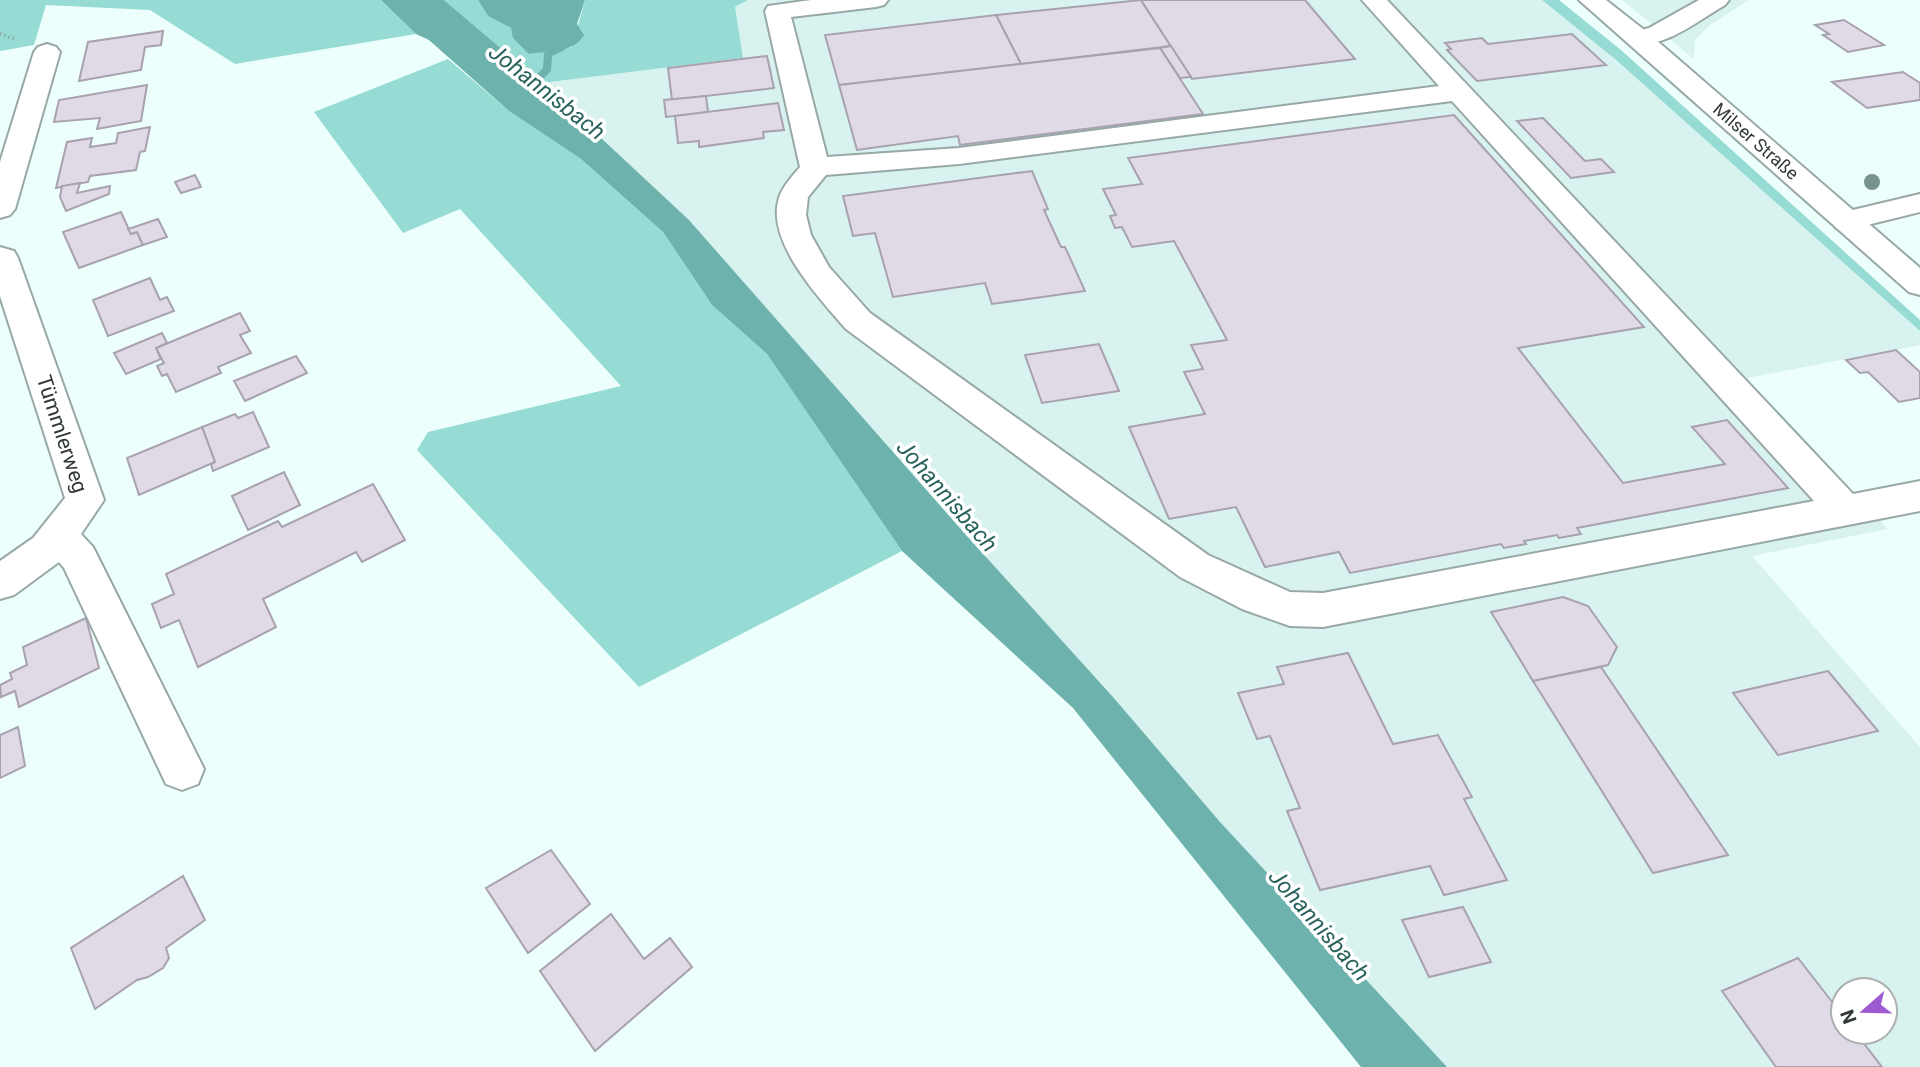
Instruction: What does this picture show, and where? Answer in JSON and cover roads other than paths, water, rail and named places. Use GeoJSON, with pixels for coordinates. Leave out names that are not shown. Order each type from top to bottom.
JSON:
{"type":"FeatureCollection","features":[{"type":"Feature","properties":{"kind":"street"},"geometry":{"type":"LineString","coordinates":[[815,168],[776,11],[876,0]]}},
{"type":"Feature","properties":{"kind":"street","name":"Milser Straße"},"geometry":{"type":"LineString","coordinates":[[1591,0],[1639,38],[1920,285]]}},
{"type":"Feature","properties":{"kind":"street"},"geometry":{"type":"LineString","coordinates":[[1382,1],[1458,92],[1845,510]]}},
{"type":"Feature","properties":{"kind":"street"},"geometry":{"type":"LineString","coordinates":[[1639,38],[1657,34],[1701,3]]}},
{"type":"Feature","properties":{"kind":"street"},"geometry":{"type":"LineString","coordinates":[[0,209],[47,52]]}},
{"type":"Feature","properties":{"kind":"street"},"geometry":{"type":"LineString","coordinates":[[1458,92],[959,156],[897,157],[815,168],[796,188],[790,209],[793,226],[804,254],[821,281],[858,321],[1194,566],[1256,597],[1290,609],[1323,610],[1920,496]]}},
{"type":"Feature","properties":{"kind":"street"},"geometry":{"type":"LineString","coordinates":[[1847,221],[1920,203]]}},
{"type":"Feature","properties":{"kind":"street","name":"Tümmlerweg"},"geometry":{"type":"LineString","coordinates":[[0,257],[3,258],[85,500],[47,549],[0,583]]}},
{"type":"Feature","properties":{"kind":"street"},"geometry":{"type":"LineString","coordinates":[[58,535],[79,558],[182,769]]}},
{"type":"Feature","properties":{"kind":"water","name":"Johannisbach"},"geometry":{"type":"Polygon","coordinates":[[[381,0],[444,0],[542,83],[689,220],[966,535],[1113,697],[1220,822],[1447,1067],[1361,1067],[1073,708],[902,551],[767,354],[712,305],[663,232],[581,159],[509,111],[429,40],[416,34],[381,0]]]}},
{"type":"Feature","properties":{"kind":"water"},"geometry":{"type":"Polygon","coordinates":[[[478,0],[585,0],[577,24],[584,35],[580,41],[567,48],[529,54],[513,38],[511,28],[488,16],[478,0]]]}},
{"type":"Feature","properties":{"kind":"waterway","name":"Johannisbach"},"geometry":{"type":"LineString","coordinates":[[526,92],[548,69],[547,55],[560,50]]}}]}
